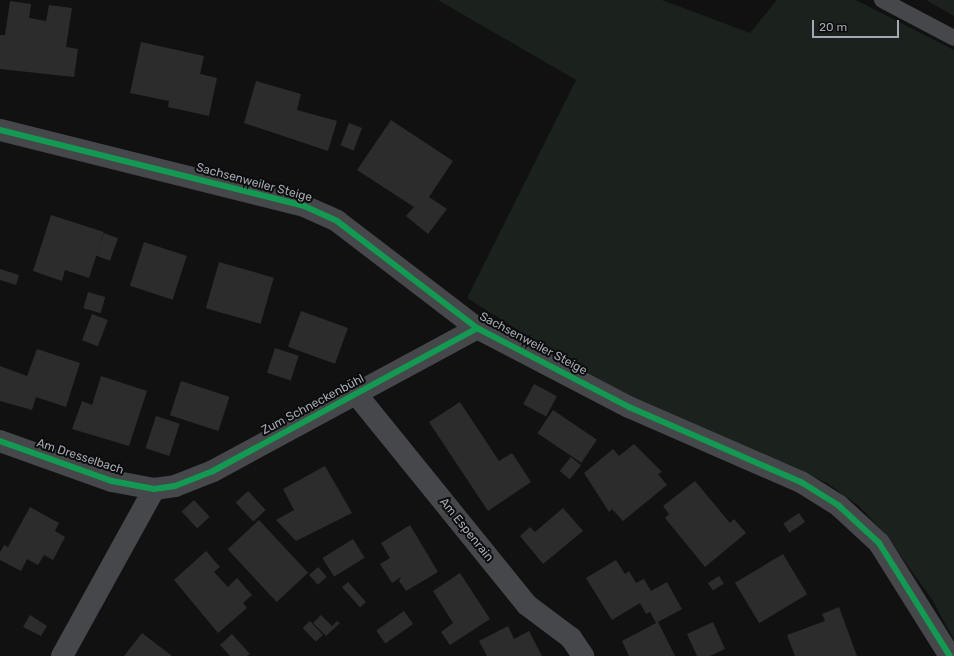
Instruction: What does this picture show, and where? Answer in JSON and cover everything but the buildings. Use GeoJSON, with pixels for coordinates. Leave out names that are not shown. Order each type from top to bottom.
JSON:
{"type":"FeatureCollection","features":[{"type":"Feature","properties":{"kind":"street","name":"Sachsenweiler Steige"},"geometry":{"type":"LineString","coordinates":[[0,130],[304,206],[337,220],[477,328],[629,407],[801,482],[838,505],[879,543],[950,656]]}},
{"type":"Feature","properties":{"kind":"street","name":"Zum Schneckenbühl"},"geometry":{"type":"LineString","coordinates":[[154,489],[175,486],[213,471],[357,395],[477,328]]}},
{"type":"Feature","properties":{"kind":"street","name":"Am Espenrain"},"geometry":{"type":"LineString","coordinates":[[357,395],[527,605],[572,638],[583,656]]}},
{"type":"Feature","properties":{"kind":"street","name":"Am Dresselbach"},"geometry":{"type":"LineString","coordinates":[[0,441],[112,481],[154,489]]}},
{"type":"Feature","properties":{"kind":"street"},"geometry":{"type":"LineString","coordinates":[[62,656],[154,489]]}},
{"type":"Feature","properties":{"kind":"lane"},"geometry":{"type":"LineString","coordinates":[[882,0],[954,38]]}},
{"type":"Feature","properties":{"kind":"shaded area"},"geometry":{"type":"Polygon","coordinates":[[[438,0],[662,0],[750,33],[777,0],[856,0],[954,50],[954,640],[933,601],[885,534],[859,506],[827,483],[547,358],[550,350],[467,298],[576,80],[438,0]]]}},
{"type":"Feature","properties":{"kind":"shaded area"},"geometry":{"type":"Polygon","coordinates":[[[926,0],[954,0],[954,16],[926,0]]]}},
{"type":"Feature","properties":{"kind":"cycle path"},"geometry":{"type":"LineString","coordinates":[[0,130],[304,206],[337,221],[477,328],[629,407],[801,482],[838,505],[879,543],[950,656]]}},
{"type":"Feature","properties":{"kind":"cycle path"},"geometry":{"type":"LineString","coordinates":[[0,441],[112,481],[154,489],[175,486],[213,471],[477,328]]}}]}
